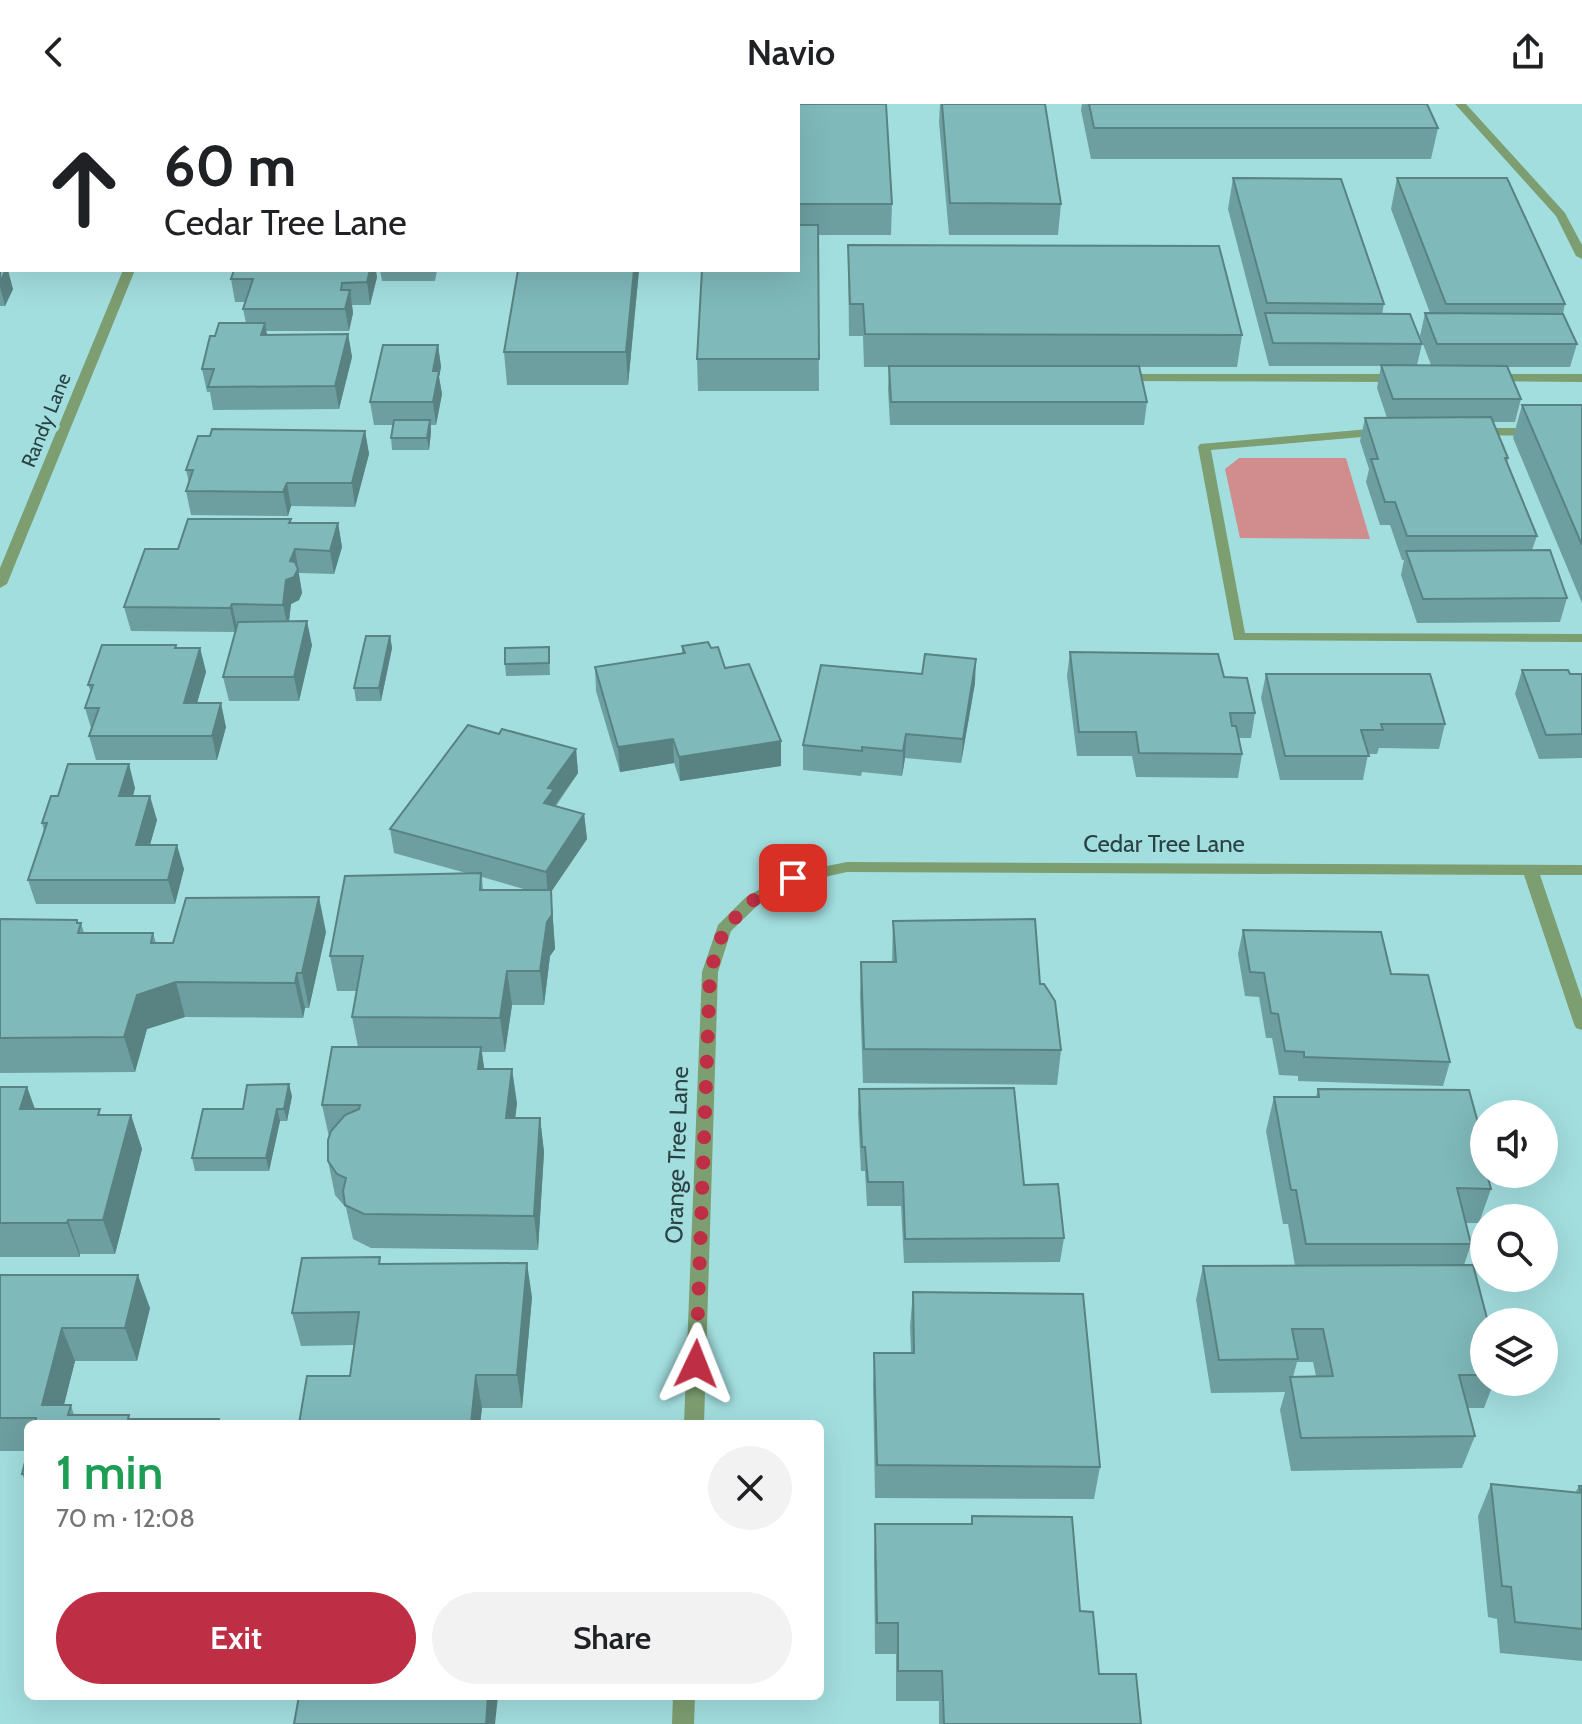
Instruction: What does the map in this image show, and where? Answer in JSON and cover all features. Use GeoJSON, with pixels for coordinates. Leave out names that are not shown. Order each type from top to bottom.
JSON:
{"type":"FeatureCollection","features":[{"type":"Feature","properties":{"kind":"street"},"geometry":{"type":"LineString","coordinates":[[1460,104],[1561,215],[1582,256]]}},
{"type":"Feature","properties":{"kind":"street","name":"Randy Lane"},"geometry":{"type":"LineString","coordinates":[[0,584],[128,272]]}},
{"type":"Feature","properties":{"kind":"street"},"geometry":{"type":"LineString","coordinates":[[1109,378],[1408,378]]}},
{"type":"Feature","properties":{"kind":"street"},"geometry":{"type":"LineString","coordinates":[[1472,378],[1582,378]]}},
{"type":"Feature","properties":{"kind":"street"},"geometry":{"type":"LineString","coordinates":[[1400,432],[1354,432],[1204,447],[1239,637],[1582,638]]}},
{"type":"Feature","properties":{"kind":"street"},"geometry":{"type":"LineString","coordinates":[[1461,432],[1552,432]]}},
{"type":"Feature","properties":{"kind":"street","name":"Cedar Tree Lane"},"geometry":{"type":"LineString","coordinates":[[752,901],[793,878],[847,867],[1582,870]]}},
{"type":"Feature","properties":{"kind":"street"},"geometry":{"type":"LineString","coordinates":[[1530,870],[1582,1024]]}},
{"type":"Feature","properties":{"kind":"street","name":"Orange Tree Lane"},"geometry":{"type":"LineString","coordinates":[[694,1420],[710,972],[724,929],[752,901]]}},
{"type":"Feature","properties":{"kind":"street"},"geometry":{"type":"LineString","coordinates":[[683,1724],[684,1700]]}},
{"type":"Feature","properties":{"kind":"shaded area"},"geometry":{"type":"Polygon","coordinates":[[[1239,458],[1346,458],[1370,539],[1240,538],[1225,469],[1239,458]]]}},
{"type":"Feature","properties":{"kind":"building"},"geometry":{"type":"Polygon","coordinates":[[[800,104],[886,104],[892,204],[800,204],[800,104]]]}},
{"type":"Feature","properties":{"kind":"building"},"geometry":{"type":"Polygon","coordinates":[[[942,104],[1045,104],[1061,204],[950,203],[942,104]]]}},
{"type":"Feature","properties":{"kind":"building"},"geometry":{"type":"Polygon","coordinates":[[[1089,104],[1427,104],[1438,128],[1094,128],[1089,104]]]}},
{"type":"Feature","properties":{"kind":"building"},"geometry":{"type":"Polygon","coordinates":[[[1233,178],[1341,179],[1384,304],[1267,303],[1233,178]]]}},
{"type":"Feature","properties":{"kind":"building"},"geometry":{"type":"Polygon","coordinates":[[[1397,178],[1507,178],[1565,304],[1446,304],[1397,178]]]}},
{"type":"Feature","properties":{"kind":"building"},"geometry":{"type":"Polygon","coordinates":[[[800,225],[818,225],[819,359],[697,359],[702,272],[800,272],[800,225]]]}},
{"type":"Feature","properties":{"kind":"building"},"geometry":{"type":"Polygon","coordinates":[[[848,245],[1219,246],[1242,335],[865,334],[863,304],[850,304],[848,245]]]}},
{"type":"Feature","properties":{"kind":"building"},"geometry":{"type":"Polygon","coordinates":[[[233,272],[370,272],[367,282],[342,283],[341,290],[350,290],[345,309],[243,309],[253,279],[231,279],[233,272]]]}},
{"type":"Feature","properties":{"kind":"building"},"geometry":{"type":"Polygon","coordinates":[[[518,272],[634,272],[626,352],[504,352],[518,272]]]}},
{"type":"Feature","properties":{"kind":"building"},"geometry":{"type":"Polygon","coordinates":[[[1265,313],[1410,314],[1422,344],[1273,343],[1265,313]]]}},
{"type":"Feature","properties":{"kind":"building"},"geometry":{"type":"Polygon","coordinates":[[[1425,313],[1563,314],[1577,344],[1437,344],[1425,313]]]}},
{"type":"Feature","properties":{"kind":"building"},"geometry":{"type":"Polygon","coordinates":[[[219,323],[265,323],[261,335],[348,334],[335,386],[208,387],[214,369],[202,369],[210,336],[215,336],[219,323]]]}},
{"type":"Feature","properties":{"kind":"building"},"geometry":{"type":"Polygon","coordinates":[[[383,345],[438,345],[433,371],[439,371],[433,402],[370,402],[383,345]]]}},
{"type":"Feature","properties":{"kind":"building"},"geometry":{"type":"Polygon","coordinates":[[[1381,365],[1507,366],[1521,399],[1393,399],[1381,365]]]}},
{"type":"Feature","properties":{"kind":"building"},"geometry":{"type":"Polygon","coordinates":[[[889,366],[1139,366],[1147,402],[891,402],[889,366]]]}},
{"type":"Feature","properties":{"kind":"building"},"geometry":{"type":"Polygon","coordinates":[[[1522,405],[1582,405],[1582,545],[1522,405]]]}},
{"type":"Feature","properties":{"kind":"building"},"geometry":{"type":"Polygon","coordinates":[[[1491,417],[1537,536],[1407,536],[1395,502],[1385,502],[1371,459],[1378,459],[1365,418],[1491,417]]]}},
{"type":"Feature","properties":{"kind":"building"},"geometry":{"type":"Polygon","coordinates":[[[394,420],[430,420],[427,438],[391,438],[394,420]]]}},
{"type":"Feature","properties":{"kind":"building"},"geometry":{"type":"Polygon","coordinates":[[[212,429],[365,431],[352,483],[287,483],[283,492],[186,491],[193,470],[186,470],[198,436],[210,436],[212,429]]]}},
{"type":"Feature","properties":{"kind":"building"},"geometry":{"type":"Polygon","coordinates":[[[188,519],[291,519],[289,523],[338,523],[330,551],[295,549],[290,561],[295,562],[298,569],[294,577],[286,580],[283,605],[124,607],[145,549],[178,549],[188,519]]]}},
{"type":"Feature","properties":{"kind":"building"},"geometry":{"type":"Polygon","coordinates":[[[1550,550],[1567,598],[1423,599],[1406,551],[1550,550]]]}},
{"type":"Feature","properties":{"kind":"building"},"geometry":{"type":"Polygon","coordinates":[[[307,621],[294,677],[223,677],[238,622],[307,621]]]}},
{"type":"Feature","properties":{"kind":"building"},"geometry":{"type":"Polygon","coordinates":[[[366,636],[390,636],[379,688],[354,688],[366,636]]]}},
{"type":"Feature","properties":{"kind":"building"},"geometry":{"type":"Polygon","coordinates":[[[708,642],[711,648],[718,647],[725,668],[749,664],[781,741],[679,757],[673,739],[618,747],[595,667],[685,653],[682,646],[708,642]]]}},
{"type":"Feature","properties":{"kind":"building"},"geometry":{"type":"Polygon","coordinates":[[[102,645],[200,648],[184,703],[221,703],[212,736],[89,736],[99,708],[85,708],[93,685],[88,685],[102,645]]]}},
{"type":"Feature","properties":{"kind":"building"},"geometry":{"type":"Polygon","coordinates":[[[549,647],[549,663],[505,664],[505,648],[549,647]]]}},
{"type":"Feature","properties":{"kind":"building"},"geometry":{"type":"Polygon","coordinates":[[[1070,652],[1218,654],[1224,677],[1247,678],[1255,713],[1230,713],[1242,754],[1139,753],[1136,732],[1079,732],[1070,652]]]}},
{"type":"Feature","properties":{"kind":"building"},"geometry":{"type":"Polygon","coordinates":[[[925,654],[976,659],[963,739],[906,734],[903,751],[862,747],[862,751],[803,745],[821,665],[922,674],[925,654]]]}},
{"type":"Feature","properties":{"kind":"building"},"geometry":{"type":"Polygon","coordinates":[[[1522,670],[1568,670],[1570,674],[1582,674],[1582,734],[1546,735],[1522,670]]]}},
{"type":"Feature","properties":{"kind":"building"},"geometry":{"type":"Polygon","coordinates":[[[1266,674],[1430,674],[1445,724],[1381,724],[1383,730],[1361,730],[1369,756],[1285,756],[1266,674]]]}},
{"type":"Feature","properties":{"kind":"building"},"geometry":{"type":"Polygon","coordinates":[[[468,725],[499,734],[502,729],[576,749],[548,788],[554,789],[544,803],[584,814],[546,872],[390,829],[468,725]]]}},
{"type":"Feature","properties":{"kind":"building"},"geometry":{"type":"Polygon","coordinates":[[[68,764],[129,764],[119,796],[150,796],[136,845],[177,845],[168,880],[28,880],[47,823],[42,823],[51,796],[58,796],[68,764]]]}},
{"type":"Feature","properties":{"kind":"building"},"geometry":{"type":"Polygon","coordinates":[[[481,873],[480,890],[551,890],[552,915],[547,922],[540,971],[507,971],[500,1018],[352,1017],[363,956],[330,956],[345,876],[481,873]]]}},
{"type":"Feature","properties":{"kind":"building"},"geometry":{"type":"Polygon","coordinates":[[[319,897],[302,973],[297,973],[295,983],[176,982],[137,995],[124,1037],[0,1038],[0,919],[77,920],[81,923],[78,933],[153,933],[151,943],[173,943],[186,898],[319,897]]]}},
{"type":"Feature","properties":{"kind":"building"},"geometry":{"type":"Polygon","coordinates":[[[1035,919],[1040,984],[1044,984],[1055,1001],[1061,1050],[864,1049],[861,962],[896,962],[893,921],[1035,919]]]}},
{"type":"Feature","properties":{"kind":"building"},"geometry":{"type":"Polygon","coordinates":[[[1243,930],[1381,932],[1391,974],[1428,975],[1450,1062],[1304,1057],[1304,1052],[1285,1051],[1278,1014],[1271,1013],[1264,973],[1250,972],[1243,930]]]}},
{"type":"Feature","properties":{"kind":"building"},"geometry":{"type":"Polygon","coordinates":[[[332,1047],[481,1047],[478,1069],[512,1069],[506,1118],[540,1118],[534,1216],[364,1214],[345,1205],[343,1191],[346,1178],[337,1174],[328,1161],[328,1140],[331,1131],[345,1115],[359,1109],[360,1105],[322,1105],[332,1047]]]}},
{"type":"Feature","properties":{"kind":"building"},"geometry":{"type":"Polygon","coordinates":[[[289,1084],[284,1109],[277,1109],[266,1158],[192,1158],[203,1109],[243,1109],[247,1085],[289,1084]]]}},
{"type":"Feature","properties":{"kind":"building"},"geometry":{"type":"Polygon","coordinates":[[[0,1087],[27,1087],[20,1109],[100,1109],[98,1115],[131,1115],[103,1220],[0,1223],[0,1087]]]}},
{"type":"Feature","properties":{"kind":"building"},"geometry":{"type":"Polygon","coordinates":[[[1014,1088],[1024,1185],[1058,1184],[1064,1238],[905,1239],[903,1182],[868,1182],[865,1147],[862,1147],[859,1089],[1014,1088]]]}},
{"type":"Feature","properties":{"kind":"building"},"geometry":{"type":"Polygon","coordinates":[[[1318,1089],[1469,1090],[1472,1100],[1470,1188],[1491,1189],[1457,1188],[1470,1244],[1306,1244],[1296,1190],[1291,1190],[1274,1097],[1319,1097],[1318,1089]]]}},
{"type":"Feature","properties":{"kind":"building"},"geometry":{"type":"Polygon","coordinates":[[[380,1257],[379,1264],[527,1263],[517,1375],[476,1375],[471,1420],[300,1420],[307,1376],[350,1376],[359,1312],[292,1313],[302,1258],[380,1257]]]}},
{"type":"Feature","properties":{"kind":"building"},"geometry":{"type":"Polygon","coordinates":[[[1470,1265],[1470,1292],[1480,1292],[1484,1308],[1470,1308],[1470,1375],[1459,1375],[1475,1436],[1301,1438],[1290,1377],[1333,1376],[1323,1329],[1292,1329],[1298,1359],[1219,1360],[1203,1266],[1470,1265]]]}},
{"type":"Feature","properties":{"kind":"building"},"geometry":{"type":"Polygon","coordinates":[[[0,1275],[138,1275],[125,1328],[62,1328],[42,1405],[71,1405],[68,1415],[129,1415],[128,1419],[219,1419],[36,1420],[0,1418],[0,1275]]]}},
{"type":"Feature","properties":{"kind":"building"},"geometry":{"type":"Polygon","coordinates":[[[913,1292],[1083,1294],[1100,1467],[877,1465],[874,1353],[914,1353],[913,1292]]]}},
{"type":"Feature","properties":{"kind":"building"},"geometry":{"type":"Polygon","coordinates":[[[1491,1484],[1581,1493],[1579,1486],[1582,1486],[1582,1629],[1515,1622],[1511,1587],[1502,1586],[1491,1484]]]}},
{"type":"Feature","properties":{"kind":"building"},"geometry":{"type":"Polygon","coordinates":[[[972,1516],[1072,1517],[1080,1611],[1093,1612],[1099,1674],[1136,1674],[1141,1724],[944,1724],[942,1671],[898,1671],[898,1623],[877,1623],[875,1524],[972,1524],[972,1516]]]}},
{"type":"Feature","properties":{"kind":"building"},"geometry":{"type":"Polygon","coordinates":[[[298,1700],[488,1700],[486,1724],[294,1724],[298,1700]]]}},
{"type":"Feature","properties":{"kind":"route"},"geometry":{"type":"LineString","coordinates":[[696,1364],[710,972],[724,929],[752,901],[793,878]]}}]}
